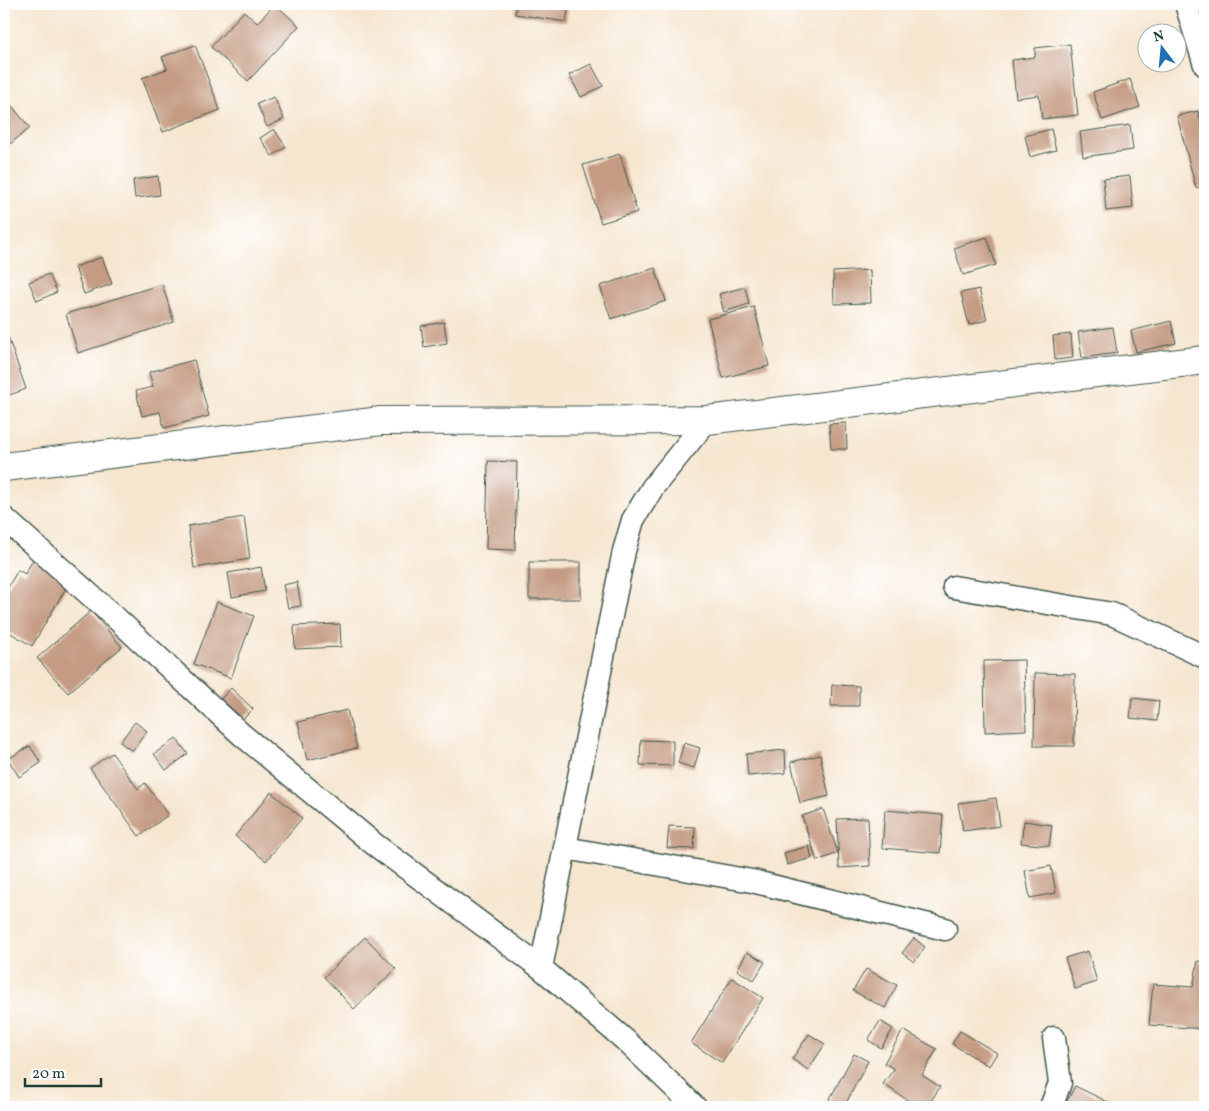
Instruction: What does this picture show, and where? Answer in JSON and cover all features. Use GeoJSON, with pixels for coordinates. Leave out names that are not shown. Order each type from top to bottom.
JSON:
{"type":"FeatureCollection","features":[{"type":"Feature","properties":{"kind":"street"},"geometry":{"type":"LineString","coordinates":[[1186,4],[1205,65]]}},
{"type":"Feature","properties":{"kind":"street"},"geometry":{"type":"LineString","coordinates":[[4,467],[381,420],[708,420],[1205,360]]}},
{"type":"Feature","properties":{"kind":"street"},"geometry":{"type":"LineString","coordinates":[[541,968],[624,551],[633,520],[654,487],[708,420]]}},
{"type":"Feature","properties":{"kind":"street"},"geometry":{"type":"LineString","coordinates":[[4,518],[118,620],[240,734],[374,844],[541,968],[625,1040],[695,1107]]}},
{"type":"Feature","properties":{"kind":"street"},"geometry":{"type":"LineString","coordinates":[[954,587],[1112,614],[1205,657]]}},
{"type":"Feature","properties":{"kind":"street"},"geometry":{"type":"LineString","coordinates":[[565,848],[752,881],[945,929]]}},
{"type":"Feature","properties":{"kind":"street"},"geometry":{"type":"LineString","coordinates":[[1051,1107],[1060,1083],[1054,1038]]}},
{"type":"Feature","properties":{"kind":"building"},"geometry":{"type":"Polygon","coordinates":[[[275,4],[299,26],[248,81],[211,47],[244,11],[257,23],[275,4]]]}},
{"type":"Feature","properties":{"kind":"building"},"geometry":{"type":"Polygon","coordinates":[[[517,4],[569,4],[566,22],[515,14],[517,4]]]}},
{"type":"Feature","properties":{"kind":"building"},"geometry":{"type":"Polygon","coordinates":[[[1070,44],[1078,115],[1042,119],[1039,95],[1016,98],[1012,60],[1035,57],[1035,48],[1070,44]]]}},
{"type":"Feature","properties":{"kind":"building"},"geometry":{"type":"Polygon","coordinates":[[[195,45],[220,110],[163,132],[142,78],[167,69],[162,57],[195,45]]]}},
{"type":"Feature","properties":{"kind":"building"},"geometry":{"type":"Polygon","coordinates":[[[591,64],[603,86],[581,97],[569,75],[591,64]]]}},
{"type":"Feature","properties":{"kind":"building"},"geometry":{"type":"Polygon","coordinates":[[[1130,79],[1140,107],[1102,120],[1093,92],[1130,79]]]}},
{"type":"Feature","properties":{"kind":"building"},"geometry":{"type":"Polygon","coordinates":[[[274,97],[284,119],[267,127],[257,104],[274,97]]]}},
{"type":"Feature","properties":{"kind":"building"},"geometry":{"type":"Polygon","coordinates":[[[12,106],[30,128],[5,148],[4,113],[12,106]]]}},
{"type":"Feature","properties":{"kind":"building"},"geometry":{"type":"Polygon","coordinates":[[[1198,111],[1205,138],[1205,186],[1196,188],[1177,116],[1198,111]]]}},
{"type":"Feature","properties":{"kind":"building"},"geometry":{"type":"Polygon","coordinates":[[[1130,125],[1133,150],[1083,157],[1080,132],[1130,125]]]}},
{"type":"Feature","properties":{"kind":"building"},"geometry":{"type":"Polygon","coordinates":[[[274,129],[286,147],[272,156],[260,138],[274,129]]]}},
{"type":"Feature","properties":{"kind":"building"},"geometry":{"type":"Polygon","coordinates":[[[1051,129],[1056,150],[1030,157],[1025,136],[1051,129]]]}},
{"type":"Feature","properties":{"kind":"building"},"geometry":{"type":"Polygon","coordinates":[[[620,154],[637,212],[601,223],[583,165],[620,154]]]}},
{"type":"Feature","properties":{"kind":"building"},"geometry":{"type":"Polygon","coordinates":[[[158,176],[160,195],[135,198],[133,180],[158,176]]]}},
{"type":"Feature","properties":{"kind":"building"},"geometry":{"type":"Polygon","coordinates":[[[1130,176],[1133,208],[1106,211],[1103,179],[1130,176]]]}},
{"type":"Feature","properties":{"kind":"building"},"geometry":{"type":"Polygon","coordinates":[[[987,237],[996,265],[963,275],[954,248],[987,237]]]}},
{"type":"Feature","properties":{"kind":"building"},"geometry":{"type":"Polygon","coordinates":[[[102,257],[112,284],[84,294],[75,267],[102,257]]]}},
{"type":"Feature","properties":{"kind":"building"},"geometry":{"type":"Polygon","coordinates":[[[655,268],[666,301],[611,319],[600,286],[655,268]]]}},
{"type":"Feature","properties":{"kind":"building"},"geometry":{"type":"Polygon","coordinates":[[[870,270],[871,303],[834,304],[833,272],[870,270]]]}},
{"type":"Feature","properties":{"kind":"building"},"geometry":{"type":"Polygon","coordinates":[[[49,274],[57,292],[37,301],[29,282],[49,274]]]}},
{"type":"Feature","properties":{"kind":"building"},"geometry":{"type":"Polygon","coordinates":[[[162,284],[174,322],[78,353],[66,314],[162,284]]]}},
{"type":"Feature","properties":{"kind":"building"},"geometry":{"type":"Polygon","coordinates":[[[745,287],[749,304],[724,312],[719,294],[745,287]]]}},
{"type":"Feature","properties":{"kind":"building"},"geometry":{"type":"Polygon","coordinates":[[[979,289],[987,320],[969,325],[961,293],[979,289]]]}},
{"type":"Feature","properties":{"kind":"building"},"geometry":{"type":"Polygon","coordinates":[[[754,307],[769,366],[723,378],[708,319],[754,307]]]}},
{"type":"Feature","properties":{"kind":"building"},"geometry":{"type":"Polygon","coordinates":[[[1171,321],[1176,343],[1136,352],[1131,331],[1171,321]]]}},
{"type":"Feature","properties":{"kind":"building"},"geometry":{"type":"Polygon","coordinates":[[[444,322],[447,343],[424,347],[421,326],[444,322]]]}},
{"type":"Feature","properties":{"kind":"building"},"geometry":{"type":"Polygon","coordinates":[[[1113,327],[1117,353],[1082,358],[1078,332],[1113,327]]]}},
{"type":"Feature","properties":{"kind":"building"},"geometry":{"type":"Polygon","coordinates":[[[1071,334],[1073,358],[1055,360],[1053,336],[1071,334]]]}},
{"type":"Feature","properties":{"kind":"building"},"geometry":{"type":"Polygon","coordinates":[[[8,337],[26,389],[4,397],[4,338],[8,337]]]}},
{"type":"Feature","properties":{"kind":"building"},"geometry":{"type":"Polygon","coordinates":[[[194,360],[209,416],[164,428],[160,412],[142,416],[136,391],[153,387],[149,372],[194,360]]]}},
{"type":"Feature","properties":{"kind":"building"},"geometry":{"type":"Polygon","coordinates":[[[846,423],[847,449],[831,449],[829,424],[846,423]]]}},
{"type":"Feature","properties":{"kind":"building"},"geometry":{"type":"Polygon","coordinates":[[[488,461],[517,462],[515,550],[486,549],[488,461]]]}},
{"type":"Feature","properties":{"kind":"building"},"geometry":{"type":"Polygon","coordinates":[[[244,517],[250,559],[194,568],[188,526],[244,517]]]}},
{"type":"Feature","properties":{"kind":"building"},"geometry":{"type":"Polygon","coordinates":[[[33,560],[70,581],[32,646],[4,629],[4,594],[18,570],[25,574],[33,560]]]}},
{"type":"Feature","properties":{"kind":"building"},"geometry":{"type":"Polygon","coordinates":[[[529,562],[581,562],[581,599],[529,599],[529,562]]]}},
{"type":"Feature","properties":{"kind":"building"},"geometry":{"type":"Polygon","coordinates":[[[261,567],[265,591],[232,597],[228,573],[261,567]]]}},
{"type":"Feature","properties":{"kind":"building"},"geometry":{"type":"Polygon","coordinates":[[[297,582],[301,606],[288,608],[283,585],[297,582]]]}},
{"type":"Feature","properties":{"kind":"building"},"geometry":{"type":"Polygon","coordinates":[[[217,602],[254,616],[231,678],[194,664],[217,602]]]}},
{"type":"Feature","properties":{"kind":"building"},"geometry":{"type":"Polygon","coordinates":[[[91,611],[122,647],[68,693],[37,658],[91,611]]]}},
{"type":"Feature","properties":{"kind":"building"},"geometry":{"type":"Polygon","coordinates":[[[340,624],[341,647],[295,649],[294,626],[340,624]]]}},
{"type":"Feature","properties":{"kind":"building"},"geometry":{"type":"Polygon","coordinates":[[[1024,660],[1026,730],[985,732],[984,661],[1024,660]]]}},
{"type":"Feature","properties":{"kind":"building"},"geometry":{"type":"Polygon","coordinates":[[[1035,673],[1075,674],[1074,746],[1034,746],[1035,673]]]}},
{"type":"Feature","properties":{"kind":"building"},"geometry":{"type":"Polygon","coordinates":[[[832,685],[859,686],[859,706],[831,706],[832,685]]]}},
{"type":"Feature","properties":{"kind":"building"},"geometry":{"type":"Polygon","coordinates":[[[231,688],[253,709],[243,719],[221,699],[231,688]]]}},
{"type":"Feature","properties":{"kind":"building"},"geometry":{"type":"Polygon","coordinates":[[[1132,698],[1159,701],[1157,721],[1130,718],[1132,698]]]}},
{"type":"Feature","properties":{"kind":"building"},"geometry":{"type":"Polygon","coordinates":[[[347,710],[357,748],[307,760],[298,722],[347,710]]]}},
{"type":"Feature","properties":{"kind":"building"},"geometry":{"type":"Polygon","coordinates":[[[135,722],[147,731],[132,751],[120,742],[135,722]]]}},
{"type":"Feature","properties":{"kind":"building"},"geometry":{"type":"Polygon","coordinates":[[[176,738],[188,754],[166,770],[154,754],[176,738]]]}},
{"type":"Feature","properties":{"kind":"building"},"geometry":{"type":"Polygon","coordinates":[[[641,740],[673,741],[673,766],[640,765],[641,740]]]}},
{"type":"Feature","properties":{"kind":"building"},"geometry":{"type":"Polygon","coordinates":[[[684,743],[700,748],[694,768],[678,763],[684,743]]]}},
{"type":"Feature","properties":{"kind":"building"},"geometry":{"type":"Polygon","coordinates":[[[30,746],[41,763],[19,777],[8,759],[30,746]]]}},
{"type":"Feature","properties":{"kind":"building"},"geometry":{"type":"Polygon","coordinates":[[[785,750],[786,773],[748,776],[746,754],[785,750]]]}},
{"type":"Feature","properties":{"kind":"building"},"geometry":{"type":"Polygon","coordinates":[[[112,753],[138,789],[145,783],[168,815],[139,836],[90,768],[112,753]]]}},
{"type":"Feature","properties":{"kind":"building"},"geometry":{"type":"Polygon","coordinates":[[[820,755],[829,796],[800,803],[791,762],[820,755]]]}},
{"type":"Feature","properties":{"kind":"building"},"geometry":{"type":"Polygon","coordinates":[[[271,792],[302,818],[266,861],[235,836],[271,792]]]}},
{"type":"Feature","properties":{"kind":"building"},"geometry":{"type":"Polygon","coordinates":[[[996,798],[1000,826],[963,831],[958,803],[996,798]]]}},
{"type":"Feature","properties":{"kind":"building"},"geometry":{"type":"Polygon","coordinates":[[[823,809],[838,853],[817,861],[802,816],[823,809]]]}},
{"type":"Feature","properties":{"kind":"building"},"geometry":{"type":"Polygon","coordinates":[[[885,810],[943,815],[940,853],[882,848],[885,810]]]}},
{"type":"Feature","properties":{"kind":"building"},"geometry":{"type":"Polygon","coordinates":[[[868,818],[870,866],[839,868],[837,819],[868,818]]]}},
{"type":"Feature","properties":{"kind":"building"},"geometry":{"type":"Polygon","coordinates":[[[1024,821],[1052,825],[1049,846],[1021,843],[1024,821]]]}},
{"type":"Feature","properties":{"kind":"building"},"geometry":{"type":"Polygon","coordinates":[[[669,826],[695,827],[694,849],[667,848],[669,826]]]}},
{"type":"Feature","properties":{"kind":"building"},"geometry":{"type":"Polygon","coordinates":[[[809,846],[812,858],[787,865],[784,853],[809,846]]]}},
{"type":"Feature","properties":{"kind":"building"},"geometry":{"type":"Polygon","coordinates":[[[1051,866],[1056,893],[1030,898],[1025,871],[1051,866]]]}},
{"type":"Feature","properties":{"kind":"building"},"geometry":{"type":"Polygon","coordinates":[[[365,937],[396,969],[354,1009],[324,977],[365,937]]]}},
{"type":"Feature","properties":{"kind":"building"},"geometry":{"type":"Polygon","coordinates":[[[914,938],[925,947],[914,962],[902,953],[914,938]]]}},
{"type":"Feature","properties":{"kind":"building"},"geometry":{"type":"Polygon","coordinates":[[[1088,951],[1097,982],[1075,989],[1065,958],[1088,951]]]}},
{"type":"Feature","properties":{"kind":"building"},"geometry":{"type":"Polygon","coordinates":[[[747,952],[765,962],[754,980],[737,970],[747,952]]]}},
{"type":"Feature","properties":{"kind":"building"},"geometry":{"type":"Polygon","coordinates":[[[1198,961],[1205,963],[1205,1029],[1149,1025],[1153,984],[1193,987],[1198,961]]]}},
{"type":"Feature","properties":{"kind":"building"},"geometry":{"type":"Polygon","coordinates":[[[866,969],[897,985],[885,1008],[853,991],[866,969]]]}},
{"type":"Feature","properties":{"kind":"building"},"geometry":{"type":"Polygon","coordinates":[[[732,978],[763,998],[722,1063],[691,1043],[732,978]]]}},
{"type":"Feature","properties":{"kind":"building"},"geometry":{"type":"Polygon","coordinates":[[[880,1021],[893,1029],[881,1048],[868,1040],[880,1021]]]}},
{"type":"Feature","properties":{"kind":"building"},"geometry":{"type":"Polygon","coordinates":[[[903,1030],[937,1049],[922,1075],[940,1087],[927,1107],[918,1107],[883,1084],[894,1069],[884,1063],[903,1030]]]}},
{"type":"Feature","properties":{"kind":"building"},"geometry":{"type":"Polygon","coordinates":[[[960,1031],[997,1053],[989,1066],[952,1044],[960,1031]]]}},
{"type":"Feature","properties":{"kind":"building"},"geometry":{"type":"Polygon","coordinates":[[[809,1034],[825,1044],[808,1070],[792,1059],[809,1034]]]}},
{"type":"Feature","properties":{"kind":"building"},"geometry":{"type":"Polygon","coordinates":[[[854,1054],[868,1061],[844,1107],[833,1107],[827,1104],[854,1054]]]}},
{"type":"Feature","properties":{"kind":"building"},"geometry":{"type":"Polygon","coordinates":[[[1075,1086],[1118,1107],[1064,1107],[1075,1086]]]}}]}
